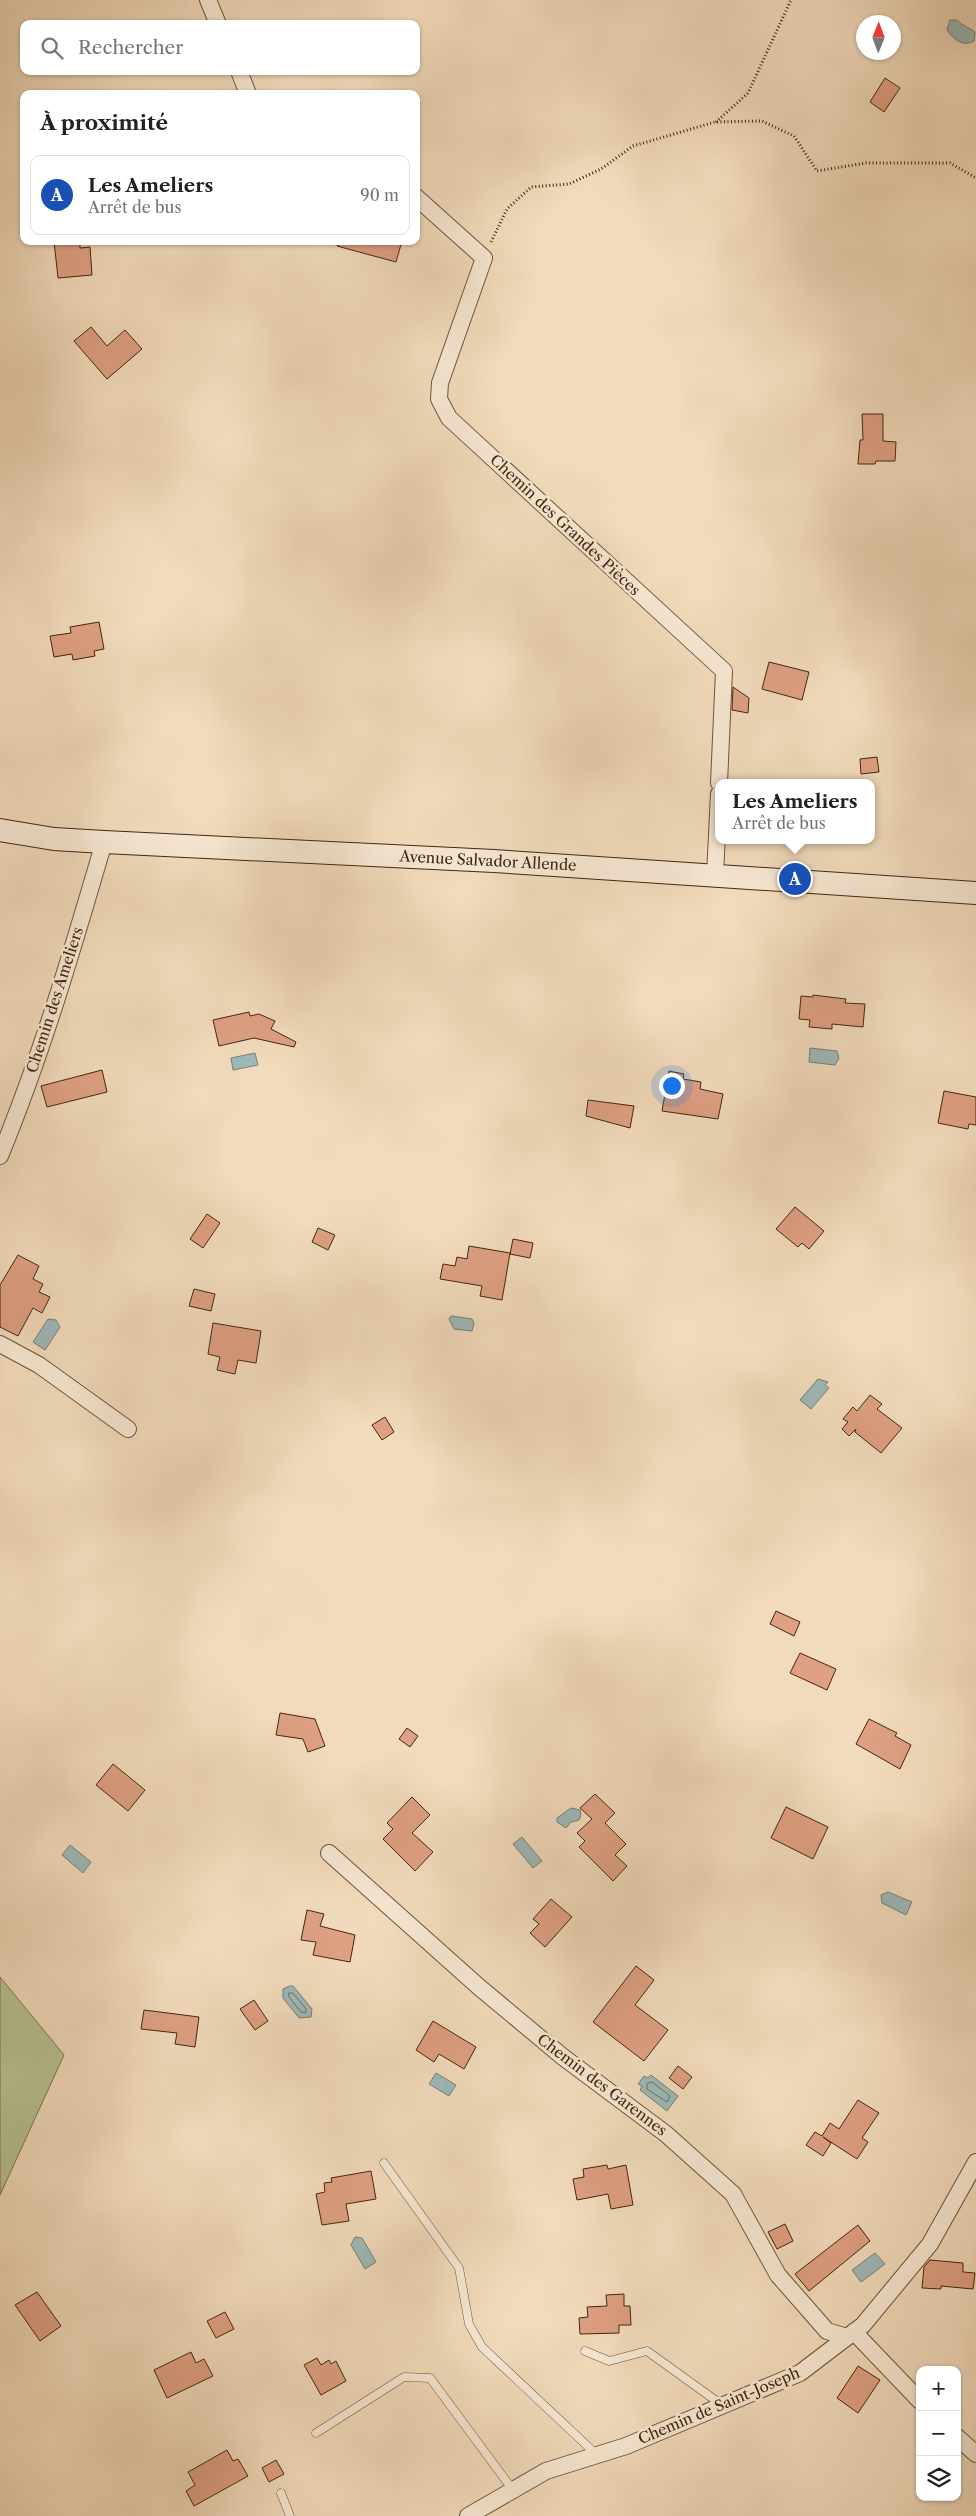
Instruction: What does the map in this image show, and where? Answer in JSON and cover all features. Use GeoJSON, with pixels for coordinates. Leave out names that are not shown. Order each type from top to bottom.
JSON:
{"type":"FeatureCollection","features":[{"type":"Feature","properties":{"kind":"main road","name":"Avenue Salvador Allende"},"geometry":{"type":"LineString","coordinates":[[0,830],[54,839],[286,850],[715,875],[976,893]]}},
{"type":"Feature","properties":{"kind":"street"},"geometry":{"type":"LineString","coordinates":[[208,0],[216,20]]}},
{"type":"Feature","properties":{"kind":"street"},"geometry":{"type":"LineString","coordinates":[[241,75],[246,90]]}},
{"type":"Feature","properties":{"kind":"street"},"geometry":{"type":"LineString","coordinates":[[420,201],[484,258]]}},
{"type":"Feature","properties":{"kind":"street","name":"Chemin des Grandes Pièces"},"geometry":{"type":"LineString","coordinates":[[484,258],[440,383],[439,399],[449,418],[724,671],[719,779]]}},
{"type":"Feature","properties":{"kind":"street","name":"Chemin des Ameliers"},"geometry":{"type":"LineString","coordinates":[[0,1156],[23,1100],[104,842]]}},
{"type":"Feature","properties":{"kind":"street"},"geometry":{"type":"LineString","coordinates":[[715,875],[717,844]]}},
{"type":"Feature","properties":{"kind":"street"},"geometry":{"type":"LineString","coordinates":[[0,1344],[39,1365],[128,1429]]}},
{"type":"Feature","properties":{"kind":"street","name":"Chemin des Garennes"},"geometry":{"type":"LineString","coordinates":[[329,1854],[494,2000],[563,2057],[666,2134],[733,2194],[778,2275],[827,2331],[850,2335]]}},
{"type":"Feature","properties":{"kind":"street","name":"Chemin de Saint-Joseph"},"geometry":{"type":"LineString","coordinates":[[468,2516],[546,2471],[626,2446],[800,2373],[863,2325],[930,2244],[976,2162]]}},
{"type":"Feature","properties":{"kind":"street"},"geometry":{"type":"LineString","coordinates":[[850,2335],[916,2397]]}},
{"type":"Feature","properties":{"kind":"street"},"geometry":{"type":"LineString","coordinates":[[961,2441],[976,2454]]}},
{"type":"Feature","properties":{"kind":"lane"},"geometry":{"type":"LineString","coordinates":[[384,2162],[460,2268],[469,2324],[482,2347],[598,2455]]}},
{"type":"Feature","properties":{"kind":"lane"},"geometry":{"type":"LineString","coordinates":[[585,2350],[610,2361],[647,2351],[722,2406]]}},
{"type":"Feature","properties":{"kind":"lane"},"geometry":{"type":"LineString","coordinates":[[316,2433],[404,2377],[430,2378],[513,2490]]}},
{"type":"Feature","properties":{"kind":"lane"},"geometry":{"type":"LineString","coordinates":[[280,2493],[290,2516]]}},
{"type":"Feature","properties":{"kind":"path"},"geometry":{"type":"LineString","coordinates":[[715,122],[748,93],[791,0]]}},
{"type":"Feature","properties":{"kind":"path"},"geometry":{"type":"LineString","coordinates":[[484,258],[507,209],[531,188],[569,184],[601,169],[633,146],[715,122],[762,121],[786,132],[794,136],[817,171],[866,163],[950,163],[976,178]]}},
{"type":"Feature","properties":{"kind":"green space"},"geometry":{"type":"Polygon","coordinates":[[[0,1977],[64,2055],[0,2195],[0,1977]]]}},
{"type":"Feature","properties":{"kind":"water"},"geometry":{"type":"Polygon","coordinates":[[[950,20],[957,20],[975,32],[974,41],[962,43],[953,37],[947,30],[950,20]]]}},
{"type":"Feature","properties":{"kind":"water"},"geometry":{"type":"Polygon","coordinates":[[[810,1048],[837,1051],[839,1058],[835,1065],[809,1062],[810,1048]]]}},
{"type":"Feature","properties":{"kind":"water"},"geometry":{"type":"Polygon","coordinates":[[[255,1053],[258,1065],[233,1070],[231,1058],[255,1053]]]}},
{"type":"Feature","properties":{"kind":"water"},"geometry":{"type":"Polygon","coordinates":[[[451,1316],[472,1319],[474,1323],[472,1331],[454,1329],[449,1319],[451,1316]]]}},
{"type":"Feature","properties":{"kind":"water"},"geometry":{"type":"Polygon","coordinates":[[[48,1319],[56,1320],[60,1327],[45,1350],[33,1342],[48,1319]]]}},
{"type":"Feature","properties":{"kind":"water"},"geometry":{"type":"Polygon","coordinates":[[[818,1379],[828,1382],[825,1385],[829,1388],[811,1409],[800,1400],[818,1379]]]}},
{"type":"Feature","properties":{"kind":"water"},"geometry":{"type":"Polygon","coordinates":[[[571,1808],[580,1810],[581,1815],[579,1820],[571,1822],[566,1828],[557,1822],[557,1818],[571,1808]]]}},
{"type":"Feature","properties":{"kind":"water"},"geometry":{"type":"Polygon","coordinates":[[[522,1837],[542,1861],[533,1868],[513,1844],[522,1837]]]}},
{"type":"Feature","properties":{"kind":"water"},"geometry":{"type":"Polygon","coordinates":[[[70,1845],[91,1862],[83,1873],[62,1855],[70,1845]]]}},
{"type":"Feature","properties":{"kind":"water"},"geometry":{"type":"Polygon","coordinates":[[[888,1892],[912,1902],[906,1915],[882,1903],[881,1895],[888,1892]]]}},
{"type":"Feature","properties":{"kind":"water"},"geometry":{"type":"Polygon","coordinates":[[[293,1986],[312,2009],[311,2017],[299,2018],[283,1998],[283,1989],[293,1986]]]}},
{"type":"Feature","properties":{"kind":"water"},"geometry":{"type":"Polygon","coordinates":[[[436,2073],[456,2085],[449,2096],[429,2084],[436,2073]]]}},
{"type":"Feature","properties":{"kind":"water"},"geometry":{"type":"Polygon","coordinates":[[[651,2075],[678,2096],[667,2111],[640,2090],[642,2086],[638,2084],[644,2076],[648,2078],[651,2075]]]}},
{"type":"Feature","properties":{"kind":"water"},"geometry":{"type":"Polygon","coordinates":[[[355,2237],[362,2238],[376,2262],[365,2269],[351,2245],[355,2237]]]}},
{"type":"Feature","properties":{"kind":"water"},"geometry":{"type":"Polygon","coordinates":[[[875,2253],[885,2264],[861,2282],[852,2270],[875,2253]]]}},
{"type":"Feature","properties":{"kind":"building"},"geometry":{"type":"Polygon","coordinates":[[[885,78],[900,88],[884,112],[870,102],[885,78]]]}},
{"type":"Feature","properties":{"kind":"building"},"geometry":{"type":"Polygon","coordinates":[[[54,245],[80,245],[80,248],[90,247],[92,275],[58,278],[54,245]]]}},
{"type":"Feature","properties":{"kind":"building"},"geometry":{"type":"Polygon","coordinates":[[[337,245],[401,245],[396,262],[337,245]]]}},
{"type":"Feature","properties":{"kind":"building"},"geometry":{"type":"Polygon","coordinates":[[[91,327],[107,346],[125,330],[142,349],[107,379],[74,341],[91,327]]]}},
{"type":"Feature","properties":{"kind":"building"},"geometry":{"type":"Polygon","coordinates":[[[862,414],[883,414],[883,441],[896,442],[895,461],[876,461],[875,464],[858,464],[860,440],[863,440],[862,414]]]}},
{"type":"Feature","properties":{"kind":"building"},"geometry":{"type":"Polygon","coordinates":[[[99,622],[104,649],[94,651],[95,656],[73,660],[72,654],[54,657],[50,636],[71,633],[70,627],[99,622]]]}},
{"type":"Feature","properties":{"kind":"building"},"geometry":{"type":"Polygon","coordinates":[[[769,662],[809,672],[802,700],[762,689],[769,662]]]}},
{"type":"Feature","properties":{"kind":"building"},"geometry":{"type":"Polygon","coordinates":[[[733,687],[749,698],[748,713],[732,710],[733,687]]]}},
{"type":"Feature","properties":{"kind":"building"},"geometry":{"type":"Polygon","coordinates":[[[877,757],[879,772],[861,774],[860,759],[877,757]]]}},
{"type":"Feature","properties":{"kind":"building"},"geometry":{"type":"Polygon","coordinates":[[[813,995],[846,999],[845,1003],[865,1004],[863,1027],[832,1024],[832,1029],[809,1027],[810,1020],[799,1019],[801,996],[813,997],[813,995]]]}},
{"type":"Feature","properties":{"kind":"building"},"geometry":{"type":"Polygon","coordinates":[[[249,1012],[250,1016],[259,1014],[275,1021],[271,1029],[296,1042],[294,1047],[254,1038],[219,1046],[213,1020],[249,1012]]]}},
{"type":"Feature","properties":{"kind":"building"},"geometry":{"type":"Polygon","coordinates":[[[102,1070],[107,1092],[47,1107],[41,1086],[102,1070]]]}},
{"type":"Feature","properties":{"kind":"building"},"geometry":{"type":"Polygon","coordinates":[[[669,1071],[684,1074],[683,1079],[701,1082],[700,1089],[723,1094],[718,1119],[662,1111],[669,1071]]]}},
{"type":"Feature","properties":{"kind":"building"},"geometry":{"type":"Polygon","coordinates":[[[944,1091],[976,1097],[976,1125],[969,1124],[968,1129],[938,1123],[944,1091]]]}},
{"type":"Feature","properties":{"kind":"building"},"geometry":{"type":"Polygon","coordinates":[[[588,1100],[634,1106],[630,1128],[586,1116],[588,1100]]]}},
{"type":"Feature","properties":{"kind":"building"},"geometry":{"type":"Polygon","coordinates":[[[795,1207],[824,1231],[809,1249],[802,1243],[798,1247],[776,1229],[795,1207]]]}},
{"type":"Feature","properties":{"kind":"building"},"geometry":{"type":"Polygon","coordinates":[[[207,1214],[220,1223],[203,1248],[190,1239],[207,1214]]]}},
{"type":"Feature","properties":{"kind":"building"},"geometry":{"type":"Polygon","coordinates":[[[318,1228],[335,1235],[328,1250],[312,1242],[318,1228]]]}},
{"type":"Feature","properties":{"kind":"building"},"geometry":{"type":"Polygon","coordinates":[[[513,1239],[533,1243],[530,1258],[510,1254],[513,1239]]]}},
{"type":"Feature","properties":{"kind":"building"},"geometry":{"type":"Polygon","coordinates":[[[469,1246],[510,1253],[502,1300],[480,1296],[482,1286],[440,1279],[443,1264],[455,1266],[457,1257],[467,1259],[469,1246]]]}},
{"type":"Feature","properties":{"kind":"building"},"geometry":{"type":"Polygon","coordinates":[[[18,1255],[39,1266],[33,1279],[43,1284],[39,1292],[50,1297],[42,1313],[33,1308],[18,1336],[0,1327],[0,1285],[18,1255]]]}},
{"type":"Feature","properties":{"kind":"building"},"geometry":{"type":"Polygon","coordinates":[[[194,1289],[215,1294],[211,1311],[189,1306],[194,1289]]]}},
{"type":"Feature","properties":{"kind":"building"},"geometry":{"type":"Polygon","coordinates":[[[213,1323],[261,1331],[256,1363],[238,1360],[235,1374],[217,1370],[220,1357],[208,1354],[213,1323]]]}},
{"type":"Feature","properties":{"kind":"building"},"geometry":{"type":"Polygon","coordinates":[[[870,1395],[882,1404],[877,1409],[902,1428],[881,1453],[855,1432],[856,1429],[849,1436],[842,1429],[848,1422],[843,1419],[853,1407],[857,1411],[870,1395]]]}},
{"type":"Feature","properties":{"kind":"building"},"geometry":{"type":"Polygon","coordinates":[[[385,1417],[394,1432],[382,1440],[372,1425],[385,1417]]]}},
{"type":"Feature","properties":{"kind":"building"},"geometry":{"type":"Polygon","coordinates":[[[776,1611],[800,1622],[794,1636],[770,1624],[776,1611]]]}},
{"type":"Feature","properties":{"kind":"building"},"geometry":{"type":"Polygon","coordinates":[[[800,1653],[836,1669],[827,1690],[790,1673],[800,1653]]]}},
{"type":"Feature","properties":{"kind":"building"},"geometry":{"type":"Polygon","coordinates":[[[280,1713],[315,1719],[325,1746],[308,1752],[303,1739],[276,1735],[280,1713]]]}},
{"type":"Feature","properties":{"kind":"building"},"geometry":{"type":"Polygon","coordinates":[[[869,1719],[897,1733],[895,1736],[911,1745],[900,1769],[856,1744],[869,1719]]]}},
{"type":"Feature","properties":{"kind":"building"},"geometry":{"type":"Polygon","coordinates":[[[407,1728],[418,1736],[410,1747],[399,1739],[407,1728]]]}},
{"type":"Feature","properties":{"kind":"building"},"geometry":{"type":"Polygon","coordinates":[[[113,1764],[145,1790],[128,1811],[96,1785],[113,1764]]]}},
{"type":"Feature","properties":{"kind":"building"},"geometry":{"type":"Polygon","coordinates":[[[595,1794],[615,1813],[605,1823],[626,1844],[615,1855],[627,1866],[613,1881],[579,1847],[585,1841],[577,1833],[592,1819],[580,1808],[595,1794]]]}},
{"type":"Feature","properties":{"kind":"building"},"geometry":{"type":"Polygon","coordinates":[[[412,1797],[430,1815],[412,1833],[433,1852],[415,1871],[383,1839],[393,1829],[387,1823],[412,1797]]]}},
{"type":"Feature","properties":{"kind":"building"},"geometry":{"type":"Polygon","coordinates":[[[786,1807],[828,1827],[813,1859],[771,1838],[786,1807]]]}},
{"type":"Feature","properties":{"kind":"building"},"geometry":{"type":"Polygon","coordinates":[[[551,1899],[572,1917],[545,1947],[530,1933],[539,1924],[533,1919],[551,1899]]]}},
{"type":"Feature","properties":{"kind":"building"},"geometry":{"type":"Polygon","coordinates":[[[307,1910],[324,1914],[320,1926],[355,1935],[350,1962],[313,1955],[316,1942],[301,1940],[307,1910]]]}},
{"type":"Feature","properties":{"kind":"building"},"geometry":{"type":"Polygon","coordinates":[[[636,1966],[654,1980],[635,2005],[668,2030],[644,2061],[593,2022],[636,1966]]]}},
{"type":"Feature","properties":{"kind":"building"},"geometry":{"type":"Polygon","coordinates":[[[254,2000],[268,2021],[255,2030],[240,2009],[254,2000]]]}},
{"type":"Feature","properties":{"kind":"building"},"geometry":{"type":"Polygon","coordinates":[[[144,2010],[199,2017],[195,2047],[175,2044],[177,2033],[141,2029],[144,2010]]]}},
{"type":"Feature","properties":{"kind":"building"},"geometry":{"type":"Polygon","coordinates":[[[433,2021],[476,2047],[464,2069],[439,2054],[434,2062],[416,2050],[433,2021]]]}},
{"type":"Feature","properties":{"kind":"building"},"geometry":{"type":"Polygon","coordinates":[[[678,2066],[692,2077],[683,2089],[669,2078],[678,2066]]]}},
{"type":"Feature","properties":{"kind":"building"},"geometry":{"type":"Polygon","coordinates":[[[858,2100],[879,2113],[862,2138],[868,2142],[857,2159],[823,2137],[831,2143],[823,2156],[806,2145],[815,2132],[822,2136],[830,2123],[839,2129],[858,2100]]]}},
{"type":"Feature","properties":{"kind":"building"},"geometry":{"type":"Polygon","coordinates":[[[607,2165],[608,2169],[626,2165],[633,2205],[611,2209],[608,2194],[577,2200],[573,2179],[584,2177],[583,2169],[607,2165]]]}},
{"type":"Feature","properties":{"kind":"building"},"geometry":{"type":"Polygon","coordinates":[[[371,2171],[376,2199],[346,2204],[349,2221],[322,2225],[316,2194],[325,2192],[324,2183],[332,2182],[331,2178],[371,2171]]]}},
{"type":"Feature","properties":{"kind":"building"},"geometry":{"type":"Polygon","coordinates":[[[785,2224],[793,2241],[777,2249],[768,2232],[785,2224]]]}},
{"type":"Feature","properties":{"kind":"building"},"geometry":{"type":"Polygon","coordinates":[[[858,2225],[870,2241],[809,2291],[795,2274],[858,2225]]]}},
{"type":"Feature","properties":{"kind":"building"},"geometry":{"type":"Polygon","coordinates":[[[930,2260],[963,2263],[963,2272],[975,2273],[973,2289],[941,2286],[941,2289],[922,2288],[924,2267],[930,2260]]]}},
{"type":"Feature","properties":{"kind":"building"},"geometry":{"type":"Polygon","coordinates":[[[37,2292],[61,2326],[40,2341],[15,2305],[37,2292]]]}},
{"type":"Feature","properties":{"kind":"building"},"geometry":{"type":"Polygon","coordinates":[[[624,2294],[624,2306],[630,2306],[631,2325],[619,2325],[619,2333],[580,2334],[579,2318],[588,2317],[587,2307],[607,2306],[606,2295],[624,2294]]]}},
{"type":"Feature","properties":{"kind":"building"},"geometry":{"type":"Polygon","coordinates":[[[225,2312],[234,2329],[216,2338],[207,2321],[225,2312]]]}},
{"type":"Feature","properties":{"kind":"building"},"geometry":{"type":"Polygon","coordinates":[[[191,2352],[196,2363],[204,2359],[213,2376],[167,2398],[154,2370],[191,2352]]]}},
{"type":"Feature","properties":{"kind":"building"},"geometry":{"type":"Polygon","coordinates":[[[317,2358],[321,2365],[329,2360],[331,2364],[336,2361],[346,2381],[321,2395],[304,2365],[317,2358]]]}},
{"type":"Feature","properties":{"kind":"building"},"geometry":{"type":"Polygon","coordinates":[[[858,2366],[880,2380],[858,2413],[837,2398],[858,2366]]]}},
{"type":"Feature","properties":{"kind":"building"},"geometry":{"type":"Polygon","coordinates":[[[227,2450],[233,2461],[238,2459],[248,2476],[194,2506],[186,2491],[195,2485],[188,2472],[227,2450]]]}},
{"type":"Feature","properties":{"kind":"building"},"geometry":{"type":"Polygon","coordinates":[[[276,2460],[284,2474],[269,2482],[262,2468],[276,2460]]]}},
{"type":"Feature","properties":{"kind":"place","name":"Les Ameliers"},"geometry":{"type":"Point","coordinates":[795,879]}}]}
